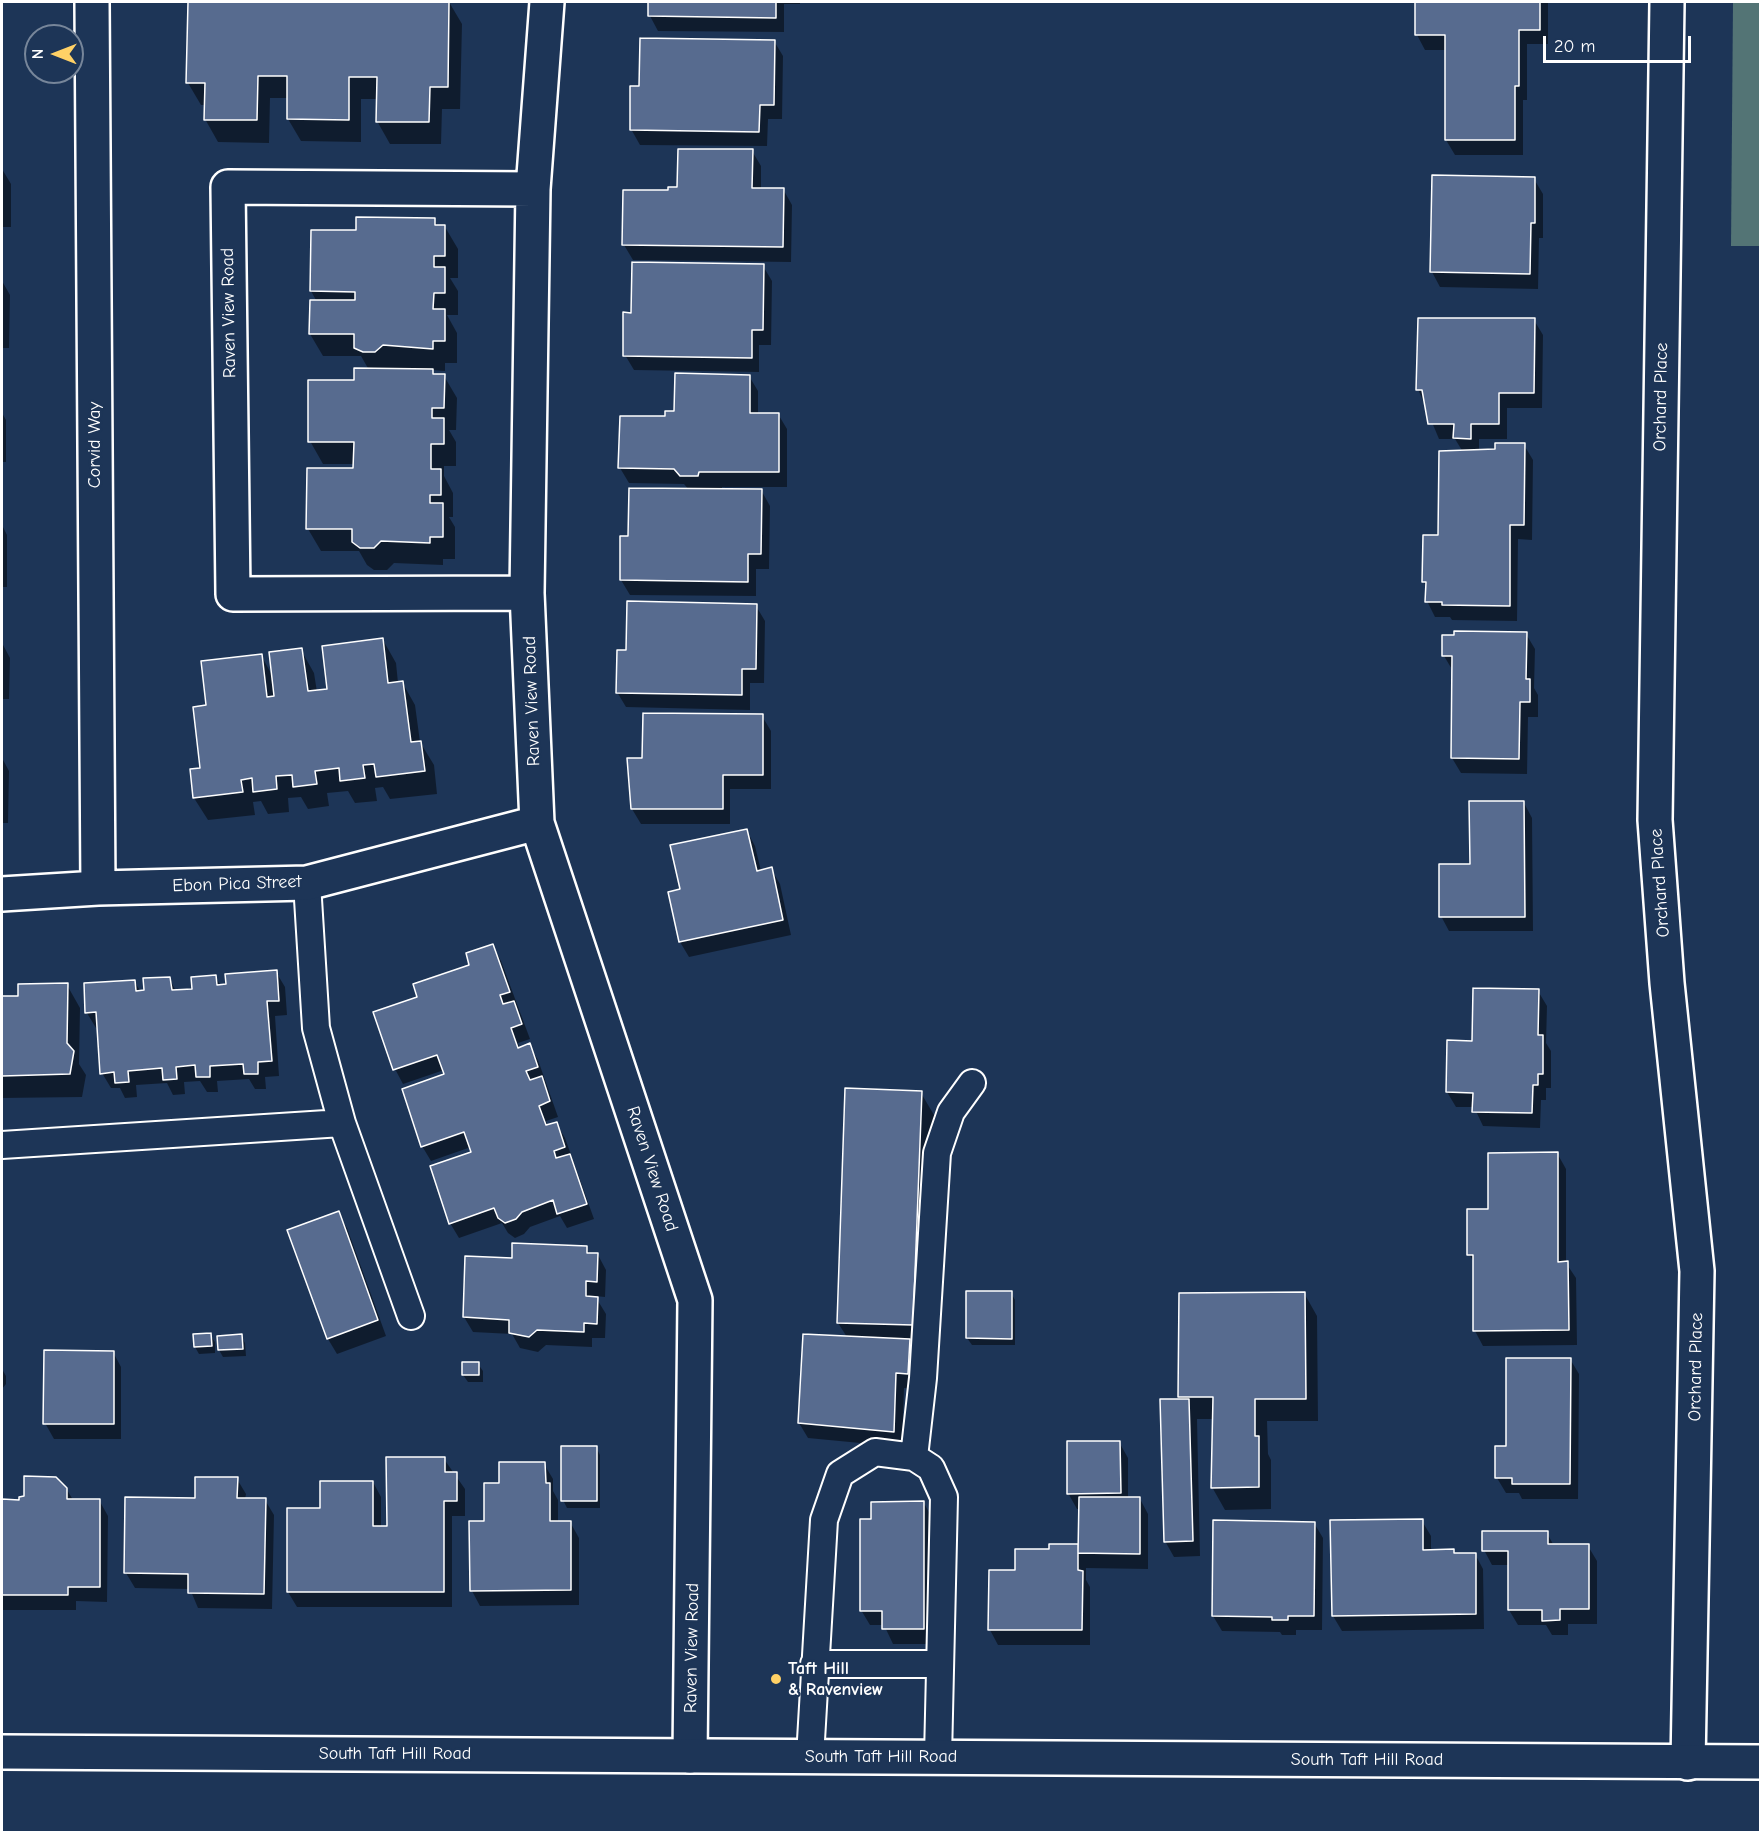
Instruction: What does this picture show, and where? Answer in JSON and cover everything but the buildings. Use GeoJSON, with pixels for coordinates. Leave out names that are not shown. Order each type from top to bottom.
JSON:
{"type":"FeatureCollection","features":[{"type":"Feature","properties":{"kind":"street","name":"Corvid Way"},"geometry":{"type":"LineString","coordinates":[[92,2],[98,888]]}},
{"type":"Feature","properties":{"kind":"street","name":"Raven View Road"},"geometry":{"type":"LineString","coordinates":[[547,2],[533,189],[527,593],[537,823],[695,1300],[690,1756]]}},
{"type":"Feature","properties":{"kind":"street","name":"Orchard Place"},"geometry":{"type":"LineString","coordinates":[[1667,2],[1655,820],[1667,983],[1697,1271],[1688,1763]]}},
{"type":"Feature","properties":{"kind":"street","name":"Raven View Road"},"geometry":{"type":"LineString","coordinates":[[527,593],[233,594],[228,187],[533,189]]}},
{"type":"Feature","properties":{"kind":"street","name":"Ebon Pica Street"},"geometry":{"type":"LineString","coordinates":[[2,894],[98,888],[307,883],[537,823]]}},
{"type":"Feature","properties":{"kind":"street","name":"South Taft Hill Road"},"geometry":{"type":"LineString","coordinates":[[2,1752],[1761,1762]]}},
{"type":"Feature","properties":{"kind":"lane"},"geometry":{"type":"LineString","coordinates":[[307,883],[316,1028],[342,1123],[411,1316]]}},
{"type":"Feature","properties":{"kind":"lane"},"geometry":{"type":"LineString","coordinates":[[914,1457],[923,1378],[937,1153],[951,1112],[972,1083]]}},
{"type":"Feature","properties":{"kind":"lane"},"geometry":{"type":"LineString","coordinates":[[2,1144],[342,1123]]}},
{"type":"Feature","properties":{"kind":"lane"},"geometry":{"type":"LineString","coordinates":[[810,1757],[824,1520],[840,1474],[875,1452],[914,1457],[931,1468],[944,1497],[938,1757]]}},
{"type":"Feature","properties":{"kind":"lane"},"geometry":{"type":"LineString","coordinates":[[814,1664],[940,1664]]}},
{"type":"Feature","properties":{"kind":"green space"},"geometry":{"type":"Polygon","coordinates":[[[1733,2],[1760,2],[1760,246],[1731,246],[1733,2]]]}},
{"type":"Feature","properties":{"kind":"place","name":"Taft Hill & Ravenview"},"geometry":{"type":"Point","coordinates":[776,1679]}}]}
